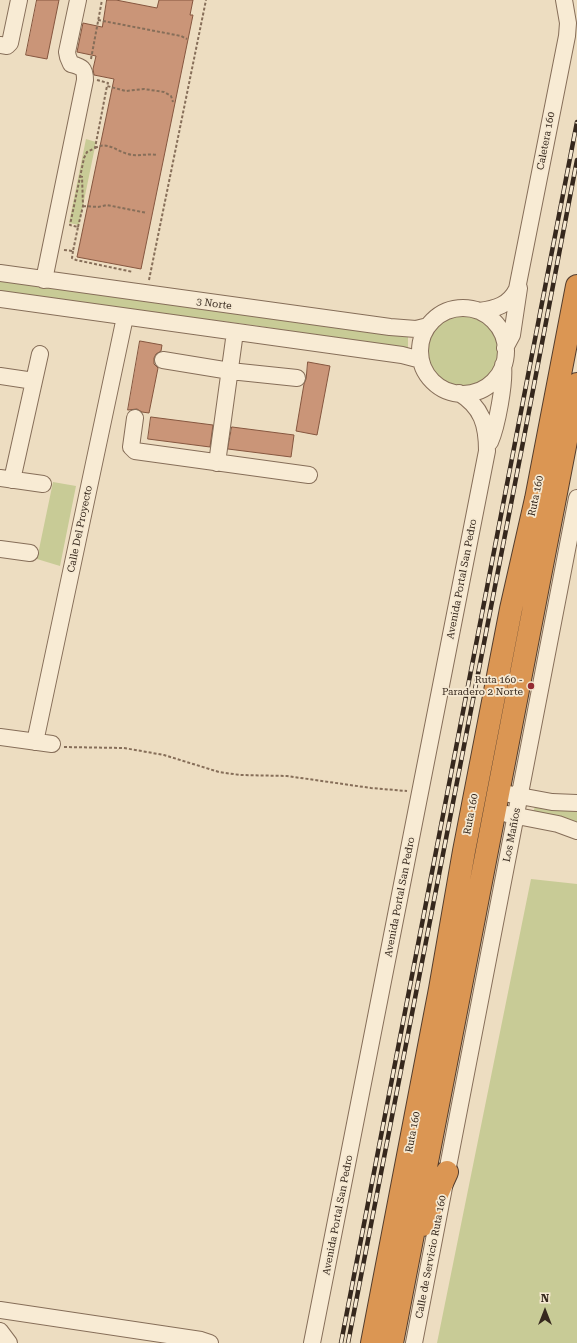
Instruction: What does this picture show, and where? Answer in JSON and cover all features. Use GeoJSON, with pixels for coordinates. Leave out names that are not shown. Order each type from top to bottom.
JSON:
{"type":"FeatureCollection","features":[{"type":"Feature","properties":{"kind":"highway","name":"Ruta 160"},"geometry":{"type":"LineString","coordinates":[[372,1343],[440,989],[474,798],[511,609],[536,499],[577,286]]}},
{"type":"Feature","properties":{"kind":"highway","name":"Ruta 160"},"geometry":{"type":"LineString","coordinates":[[392,1343],[577,384]]}},
{"type":"Feature","properties":{"kind":"highway"},"geometry":{"type":"LineString","coordinates":[[562,459],[577,433]]}},
{"type":"Feature","properties":{"kind":"highway"},"geometry":{"type":"LineString","coordinates":[[474,798],[484,806],[496,801]]}},
{"type":"Feature","properties":{"kind":"highway"},"geometry":{"type":"LineString","coordinates":[[408,1257],[447,1172]]}},
{"type":"Feature","properties":{"kind":"street"},"geometry":{"type":"LineString","coordinates":[[0,45],[7,46],[10,43],[19,0]]}},
{"type":"Feature","properties":{"kind":"street"},"geometry":{"type":"LineString","coordinates":[[44,280],[86,78],[85,72],[80,66],[72,64],[68,57],[78,0]]}},
{"type":"Feature","properties":{"kind":"street","name":"Caletera 160"},"geometry":{"type":"LineString","coordinates":[[504,356],[512,335],[519,294],[519,283],[567,36],[568,23],[564,0]]}},
{"type":"Feature","properties":{"kind":"street","name":"3 Norte"},"geometry":{"type":"LineString","coordinates":[[0,273],[390,327],[416,329],[428,326]]}},
{"type":"Feature","properties":{"kind":"street","name":"Caletera 160"},"geometry":{"type":"LineString","coordinates":[[479,311],[493,309],[505,304],[514,295],[519,283]]}},
{"type":"Feature","properties":{"kind":"street"},"geometry":{"type":"LineString","coordinates":[[0,299],[402,355],[421,360]]}},
{"type":"Feature","properties":{"kind":"street"},"geometry":{"type":"LineString","coordinates":[[460,308],[470,308],[479,311],[489,317],[498,326],[504,340],[504,356],[499,372],[494,380],[486,386],[473,392],[459,393],[450,391],[435,383],[426,373],[421,360],[421,342],[428,326],[434,319],[451,310],[460,308]]}},
{"type":"Feature","properties":{"kind":"street","name":"Calle Del Proyecto"},"geometry":{"type":"LineString","coordinates":[[36,742],[125,317]]}},
{"type":"Feature","properties":{"kind":"street"},"geometry":{"type":"LineString","coordinates":[[216,463],[235,332]]}},
{"type":"Feature","properties":{"kind":"street"},"geometry":{"type":"LineString","coordinates":[[40,354],[34,381],[6,479],[43,484]]}},
{"type":"Feature","properties":{"kind":"street","name":"Avenida Portal San Pedro"},"geometry":{"type":"LineString","coordinates":[[312,1343],[487,451],[494,433],[504,379],[504,356]]}},
{"type":"Feature","properties":{"kind":"street"},"geometry":{"type":"LineString","coordinates":[[163,360],[230,371],[297,378]]}},
{"type":"Feature","properties":{"kind":"street"},"geometry":{"type":"LineString","coordinates":[[0,376],[34,381]]}},
{"type":"Feature","properties":{"kind":"street","name":"Avenida Portal San Pedro"},"geometry":{"type":"LineString","coordinates":[[459,393],[473,403],[481,415],[486,431],[487,451]]}},
{"type":"Feature","properties":{"kind":"street"},"geometry":{"type":"LineString","coordinates":[[135,418],[131,445],[133,451],[308,475]]}},
{"type":"Feature","properties":{"kind":"street","name":"Los Mañíos"},"geometry":{"type":"LineString","coordinates":[[447,1172],[577,498]]}},
{"type":"Feature","properties":{"kind":"street"},"geometry":{"type":"LineString","coordinates":[[0,550],[30,553]]}},
{"type":"Feature","properties":{"kind":"street"},"geometry":{"type":"LineString","coordinates":[[0,737],[60,746]]}},
{"type":"Feature","properties":{"kind":"street"},"geometry":{"type":"LineString","coordinates":[[496,801],[520,796],[552,802],[577,803]]}},
{"type":"Feature","properties":{"kind":"street"},"geometry":{"type":"LineString","coordinates":[[496,801],[516,816],[558,824],[577,831]]}},
{"type":"Feature","properties":{"kind":"street","name":"Calle de Servicio Ruta 160"},"geometry":{"type":"LineString","coordinates":[[414,1343],[447,1172]]}},
{"type":"Feature","properties":{"kind":"street"},"geometry":{"type":"LineString","coordinates":[[0,1310],[201,1340],[210,1343]]}},
{"type":"Feature","properties":{"kind":"street"},"geometry":{"type":"LineString","coordinates":[[0,1316],[182,1343]]}},
{"type":"Feature","properties":{"kind":"street"},"geometry":{"type":"LineString","coordinates":[[0,1331],[9,1343]]}},
{"type":"Feature","properties":{"kind":"path"},"geometry":{"type":"LineString","coordinates":[[95,148],[108,83],[86,78],[102,0]]}},
{"type":"Feature","properties":{"kind":"path"},"geometry":{"type":"LineString","coordinates":[[148,280],[206,0]]}},
{"type":"Feature","properties":{"kind":"path"},"geometry":{"type":"LineString","coordinates":[[98,20],[181,36],[187,39]]}},
{"type":"Feature","properties":{"kind":"path"},"geometry":{"type":"LineString","coordinates":[[107,86],[126,91],[144,89],[164,92],[171,96],[173,102]]}},
{"type":"Feature","properties":{"kind":"path"},"geometry":{"type":"LineString","coordinates":[[78,227],[70,225],[84,158],[87,152],[101,145],[106,145],[135,156],[146,154],[157,155]]}},
{"type":"Feature","properties":{"kind":"path"},"geometry":{"type":"LineString","coordinates":[[82,171],[83,206],[72,258],[133,272]]}},
{"type":"Feature","properties":{"kind":"path"},"geometry":{"type":"LineString","coordinates":[[83,206],[98,207],[107,205],[146,213]]}},
{"type":"Feature","properties":{"kind":"path"},"geometry":{"type":"LineString","coordinates":[[50,248],[73,251]]}},
{"type":"Feature","properties":{"kind":"path"},"geometry":{"type":"LineString","coordinates":[[60,746],[124,748],[164,755],[219,772],[240,775],[287,776],[371,788],[420,792]]}},
{"type":"Feature","properties":{"kind":"green space"},"geometry":{"type":"Polygon","coordinates":[[[86,139],[96,142],[79,225],[69,223],[86,139]]]}},
{"type":"Feature","properties":{"kind":"green space"},"geometry":{"type":"Polygon","coordinates":[[[0,279],[408,333],[408,349],[252,325],[0,293],[0,279]]]}},
{"type":"Feature","properties":{"kind":"green space"},"geometry":{"type":"Polygon","coordinates":[[[463,314],[477,317],[489,325],[497,337],[500,351],[497,365],[489,377],[477,385],[463,388],[449,385],[437,377],[429,365],[426,351],[429,337],[437,325],[449,317],[463,314]]]}},
{"type":"Feature","properties":{"kind":"green space"},"geometry":{"type":"Polygon","coordinates":[[[53,482],[76,486],[60,566],[37,559],[53,482]]]}},
{"type":"Feature","properties":{"kind":"green space"},"geometry":{"type":"Polygon","coordinates":[[[535,806],[577,810],[577,825],[533,814],[535,806]]]}},
{"type":"Feature","properties":{"kind":"green space"},"geometry":{"type":"Polygon","coordinates":[[[531,879],[577,884],[577,1343],[437,1343],[531,879]]]}},
{"type":"Feature","properties":{"kind":"building"},"geometry":{"type":"Polygon","coordinates":[[[37,0],[59,0],[47,59],[26,55],[37,0]]]}},
{"type":"Feature","properties":{"kind":"building"},"geometry":{"type":"Polygon","coordinates":[[[107,0],[116,0],[157,8],[159,0],[193,0],[190,15],[193,15],[141,269],[77,257],[114,79],[94,75],[93,69],[96,56],[77,52],[83,23],[102,27],[107,0]]]}},
{"type":"Feature","properties":{"kind":"building"},"geometry":{"type":"Polygon","coordinates":[[[140,341],[162,345],[161,351],[156,354],[154,358],[154,364],[158,368],[149,413],[142,412],[137,409],[128,410],[140,341]]]}},
{"type":"Feature","properties":{"kind":"building"},"geometry":{"type":"Polygon","coordinates":[[[308,362],[330,366],[317,435],[296,431],[308,362]]]}},
{"type":"Feature","properties":{"kind":"building"},"geometry":{"type":"Polygon","coordinates":[[[151,417],[213,425],[210,447],[148,439],[151,417]]]}},
{"type":"Feature","properties":{"kind":"building"},"geometry":{"type":"Polygon","coordinates":[[[232,427],[294,435],[291,457],[228,449],[232,427]]]}},
{"type":"Feature","properties":{"kind":"railway"},"geometry":{"type":"LineString","coordinates":[[341,1343],[577,122]]}},
{"type":"Feature","properties":{"kind":"railway"},"geometry":{"type":"LineString","coordinates":[[348,1343],[577,160]]}},
{"type":"Feature","properties":{"kind":"place","name":"Ruta 160 - Paradero 2 Norte"},"geometry":{"type":"Point","coordinates":[531,686]}}]}
